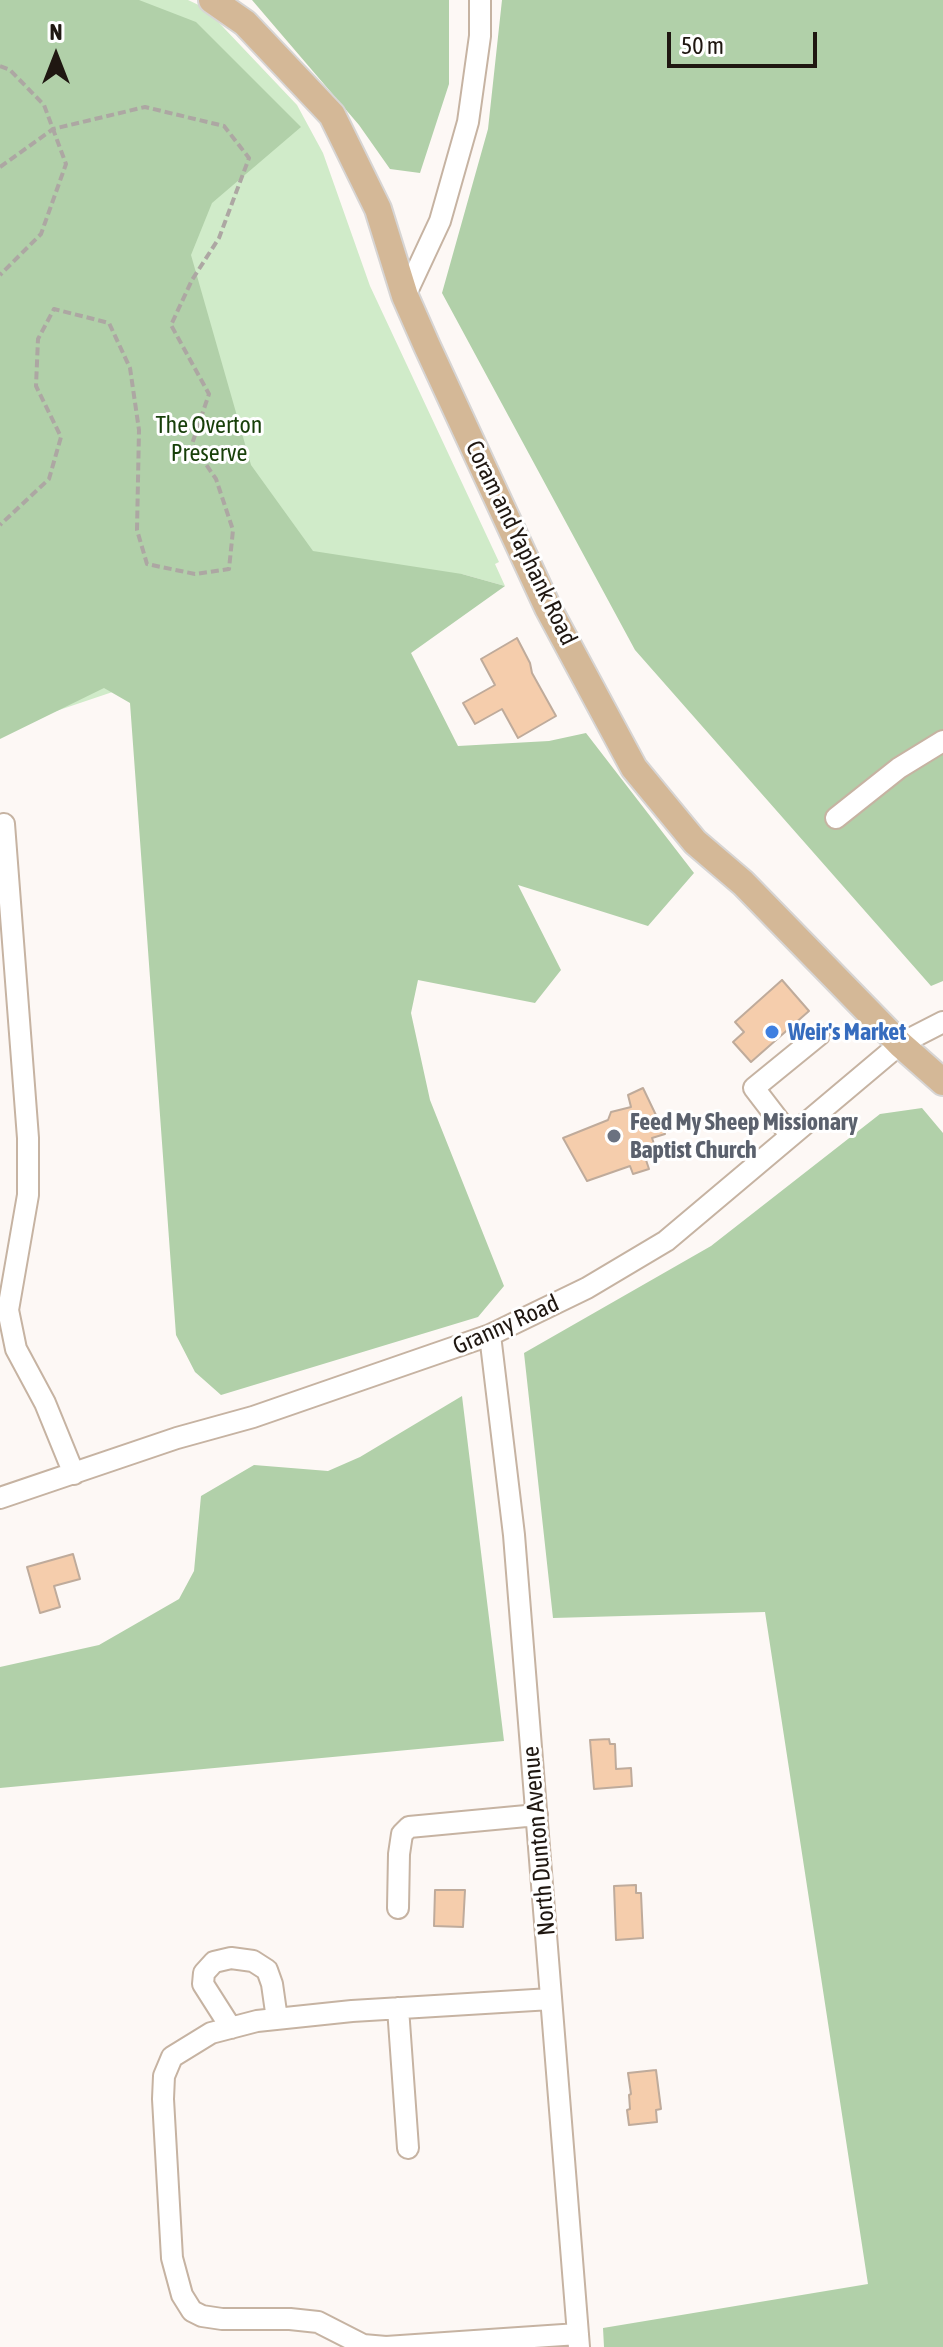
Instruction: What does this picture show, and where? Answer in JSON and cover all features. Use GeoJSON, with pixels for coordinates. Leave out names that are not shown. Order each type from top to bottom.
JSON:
{"type":"FeatureCollection","features":[{"type":"Feature","properties":{"kind":"main road","name":"Coram and Yaphank Road"},"geometry":{"type":"LineString","coordinates":[[212,0],[245,23],[332,115],[378,209],[405,296],[526,561],[634,768],[695,842],[743,883],[900,1044],[943,1082]]}},
{"type":"Feature","properties":{"kind":"street"},"geometry":{"type":"LineString","coordinates":[[405,296],[440,221],[468,122],[480,36],[480,0]]}},
{"type":"Feature","properties":{"kind":"street"},"geometry":{"type":"LineString","coordinates":[[836,818],[899,768],[943,741]]}},
{"type":"Feature","properties":{"kind":"street"},"geometry":{"type":"LineString","coordinates":[[4,824],[28,1138],[28,1195],[8,1310],[16,1349],[45,1403],[74,1474]]}},
{"type":"Feature","properties":{"kind":"street","name":"Granny Road"},"geometry":{"type":"LineString","coordinates":[[0,1498],[177,1438],[267,1412],[490,1335],[587,1288],[666,1241],[900,1044],[943,1022]]}},
{"type":"Feature","properties":{"kind":"street"},"geometry":{"type":"LineString","coordinates":[[790,1135],[754,1088],[819,1035]]}},
{"type":"Feature","properties":{"kind":"street","name":"North Dunton Avenue"},"geometry":{"type":"LineString","coordinates":[[490,1335],[514,1535],[578,2340]]}},
{"type":"Feature","properties":{"kind":"street"},"geometry":{"type":"LineString","coordinates":[[398,1908],[400,1844],[402,1834],[409,1827],[537,1815]]}},
{"type":"Feature","properties":{"kind":"street"},"geometry":{"type":"LineString","coordinates":[[231,2028],[203,1984],[204,1973],[214,1962],[231,1958],[253,1961],[267,1970],[277,2019]]}},
{"type":"Feature","properties":{"kind":"street"},"geometry":{"type":"LineString","coordinates":[[551,1999],[277,2019],[211,2033],[172,2057],[164,2076],[172,2258],[182,2295],[192,2311],[202,2316],[318,2322],[363,2345],[386,2347],[578,2340]]}},
{"type":"Feature","properties":{"kind":"street"},"geometry":{"type":"LineString","coordinates":[[398,2008],[408,2148]]}},
{"type":"Feature","properties":{"kind":"path"},"geometry":{"type":"LineString","coordinates":[[0,66],[10,70],[44,105],[66,164],[41,234],[0,275]]}},
{"type":"Feature","properties":{"kind":"path"},"geometry":{"type":"LineString","coordinates":[[0,167],[53,129],[145,107],[224,126],[249,158],[219,238],[192,280],[171,325],[209,394],[192,444],[216,479],[233,530],[229,569],[195,574],[147,564],[137,530],[139,430],[130,368],[109,323],[54,309],[38,339],[36,386],[61,437],[49,479],[0,525]]}},
{"type":"Feature","properties":{"kind":"green space","name":"The Overton Preserve"},"geometry":{"type":"Polygon","coordinates":[[[0,0],[188,0],[205,8],[297,105],[323,153],[370,286],[499,562],[495,564],[505,586],[462,574],[0,730],[0,0]]]}},
{"type":"Feature","properties":{"kind":"green space"},"geometry":{"type":"Polygon","coordinates":[[[0,0],[139,0],[196,22],[301,127],[212,203],[191,255],[251,465],[313,551],[462,574],[505,586],[411,653],[458,746],[549,741],[586,733],[694,873],[648,926],[518,885],[561,970],[535,1003],[418,980],[411,1013],[430,1100],[504,1286],[478,1317],[221,1395],[195,1372],[176,1335],[130,703],[104,688],[0,739],[0,0]]]}},
{"type":"Feature","properties":{"kind":"green space"},"geometry":{"type":"Polygon","coordinates":[[[252,0],[449,0],[449,84],[420,173],[390,169],[359,125],[252,0]]]}},
{"type":"Feature","properties":{"kind":"green space"},"geometry":{"type":"Polygon","coordinates":[[[502,0],[943,0],[943,981],[931,986],[635,650],[442,293],[488,129],[502,0]]]}},
{"type":"Feature","properties":{"kind":"green space"},"geometry":{"type":"Polygon","coordinates":[[[922,1108],[943,1133],[943,2347],[604,2347],[603,2328],[868,2284],[765,1612],[553,1618],[524,1353],[711,1246],[880,1114],[922,1108]]]}},
{"type":"Feature","properties":{"kind":"green space"},"geometry":{"type":"Polygon","coordinates":[[[462,1396],[504,1741],[0,1788],[0,1667],[99,1645],[179,1599],[194,1571],[201,1496],[254,1465],[328,1471],[360,1457],[462,1396]]]}},
{"type":"Feature","properties":{"kind":"building"},"geometry":{"type":"Polygon","coordinates":[[[517,638],[556,716],[518,738],[502,709],[475,724],[463,703],[495,685],[481,659],[517,638]]]}},
{"type":"Feature","properties":{"kind":"building"},"geometry":{"type":"Polygon","coordinates":[[[782,980],[809,1011],[751,1062],[733,1042],[744,1032],[735,1022],[782,980]]]}},
{"type":"Feature","properties":{"kind":"building","name":"Feed My Sheep Missionary Baptist Church"},"geometry":{"type":"Polygon","coordinates":[[[643,1088],[665,1134],[652,1138],[658,1156],[646,1160],[649,1169],[633,1174],[630,1166],[587,1181],[563,1138],[608,1120],[611,1112],[631,1107],[628,1095],[643,1088]]]}},
{"type":"Feature","properties":{"kind":"building"},"geometry":{"type":"Polygon","coordinates":[[[73,1554],[80,1579],[54,1586],[60,1607],[40,1613],[27,1567],[73,1554]]]}},
{"type":"Feature","properties":{"kind":"building"},"geometry":{"type":"Polygon","coordinates":[[[609,1739],[610,1744],[615,1744],[616,1769],[631,1768],[632,1786],[594,1789],[590,1740],[609,1739]]]}},
{"type":"Feature","properties":{"kind":"building"},"geometry":{"type":"Polygon","coordinates":[[[636,1885],[636,1893],[641,1893],[643,1938],[616,1940],[614,1886],[636,1885]]]}},
{"type":"Feature","properties":{"kind":"building"},"geometry":{"type":"Polygon","coordinates":[[[435,1890],[465,1890],[463,1927],[434,1926],[435,1890]]]}},
{"type":"Feature","properties":{"kind":"building"},"geometry":{"type":"Polygon","coordinates":[[[656,2070],[661,2109],[656,2110],[657,2122],[629,2125],[627,2110],[630,2109],[631,2094],[628,2073],[656,2070]]]}},
{"type":"Feature","properties":{"kind":"place","name":"Weir's Market"},"geometry":{"type":"Point","coordinates":[772,1032]}},
{"type":"Feature","properties":{"kind":"place","name":"Feed My Sheep Missionary Baptist Church"},"geometry":{"type":"Point","coordinates":[614,1136]}}]}
